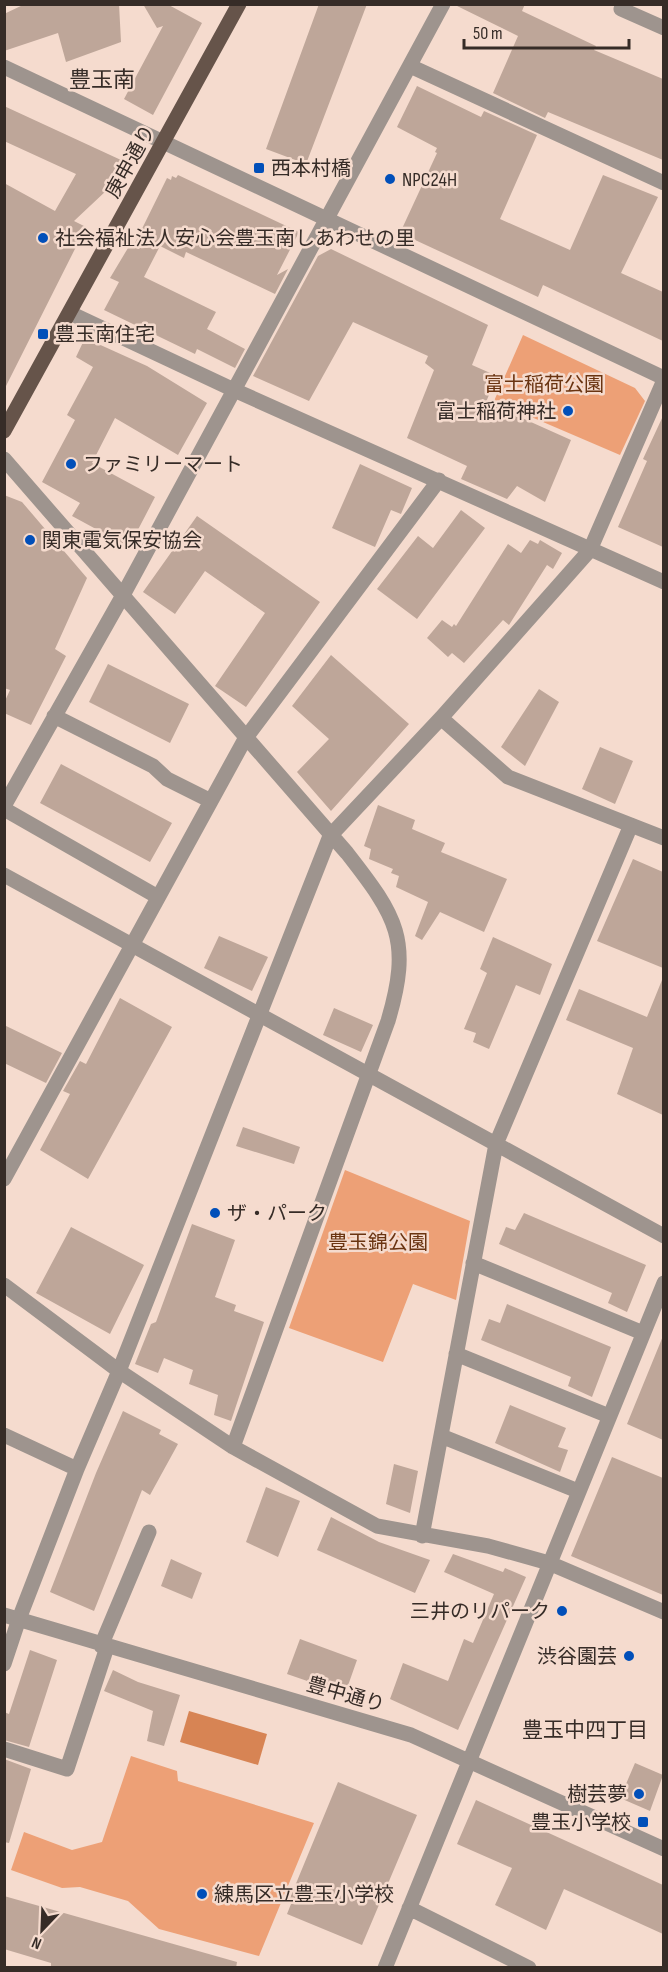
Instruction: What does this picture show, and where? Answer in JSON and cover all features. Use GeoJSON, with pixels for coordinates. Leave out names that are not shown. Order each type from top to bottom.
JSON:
{"type":"FeatureCollection","features":[{"type":"Feature","properties":{"kind":"main road","name":"庚申通り"},"geometry":{"type":"LineString","coordinates":[[4,431],[239,4]]}},
{"type":"Feature","properties":{"kind":"street"},"geometry":{"type":"LineString","coordinates":[[158,897],[4,807],[122,597],[443,4]]}},
{"type":"Feature","properties":{"kind":"street"},"geometry":{"type":"LineString","coordinates":[[621,9],[663,28]]}},
{"type":"Feature","properties":{"kind":"street"},"geometry":{"type":"LineString","coordinates":[[410,66],[663,183]]}},
{"type":"Feature","properties":{"kind":"street"},"geometry":{"type":"LineString","coordinates":[[4,67],[663,379],[590,550],[441,718],[330,836],[119,1371],[12,1617],[4,1664]]}},
{"type":"Feature","properties":{"kind":"street"},"geometry":{"type":"LineString","coordinates":[[70,313],[234,390],[663,582]]}},
{"type":"Feature","properties":{"kind":"street"},"geometry":{"type":"LineString","coordinates":[[4,459],[347,853],[379,895],[396,927],[401,958],[398,986],[233,1448]]}},
{"type":"Feature","properties":{"kind":"street"},"geometry":{"type":"LineString","coordinates":[[4,1179],[246,739],[439,480]]}},
{"type":"Feature","properties":{"kind":"street"},"geometry":{"type":"LineString","coordinates":[[54,716],[153,766],[167,778],[211,801]]}},
{"type":"Feature","properties":{"kind":"street"},"geometry":{"type":"LineString","coordinates":[[441,718],[508,777],[663,838]]}},
{"type":"Feature","properties":{"kind":"street"},"geometry":{"type":"LineString","coordinates":[[422,1536],[496,1144],[631,825]]}},
{"type":"Feature","properties":{"kind":"street"},"geometry":{"type":"LineString","coordinates":[[4,875],[663,1236]]}},
{"type":"Feature","properties":{"kind":"street"},"geometry":{"type":"LineString","coordinates":[[473,1263],[643,1332]]}},
{"type":"Feature","properties":{"kind":"street"},"geometry":{"type":"LineString","coordinates":[[385,1968],[663,1283]]}},
{"type":"Feature","properties":{"kind":"street"},"geometry":{"type":"LineString","coordinates":[[4,1285],[119,1371],[233,1448],[377,1526],[422,1536],[488,1546],[549,1563],[663,1612]]}},
{"type":"Feature","properties":{"kind":"street"},"geometry":{"type":"LineString","coordinates":[[456,1354],[609,1416]]}},
{"type":"Feature","properties":{"kind":"street"},"geometry":{"type":"LineString","coordinates":[[4,1435],[77,1469]]}},
{"type":"Feature","properties":{"kind":"street"},"geometry":{"type":"LineString","coordinates":[[441,1436],[578,1491]]}},
{"type":"Feature","properties":{"kind":"street"},"geometry":{"type":"LineString","coordinates":[[4,1749],[67,1769],[104,1647],[149,1533]]}},
{"type":"Feature","properties":{"kind":"street","name":"豊中通り"},"geometry":{"type":"LineString","coordinates":[[12,1617],[104,1647],[411,1735],[663,1849]]}},
{"type":"Feature","properties":{"kind":"street"},"geometry":{"type":"LineString","coordinates":[[409,1908],[530,1968]]}},
{"type":"Feature","properties":{"kind":"green space","name":"富士稲荷公園"},"geometry":{"type":"Polygon","coordinates":[[[523,335],[635,388],[645,401],[620,455],[494,401],[523,335]]]}},
{"type":"Feature","properties":{"kind":"green space","name":"豊玉錦公園"},"geometry":{"type":"Polygon","coordinates":[[[345,1170],[470,1221],[456,1300],[413,1284],[383,1362],[289,1328],[345,1170]]]}},
{"type":"Feature","properties":{"kind":"green space"},"geometry":{"type":"Polygon","coordinates":[[[131,1756],[177,1771],[178,1781],[314,1823],[259,1956],[159,1929],[128,1901],[80,1887],[62,1888],[11,1870],[24,1832],[72,1850],[102,1842],[131,1756]]]}},
{"type":"Feature","properties":{"kind":"shaded area"},"geometry":{"type":"Polygon","coordinates":[[[189,1711],[267,1734],[258,1765],[180,1742],[189,1711]]]}},
{"type":"Feature","properties":{"kind":"building"},"geometry":{"type":"Polygon","coordinates":[[[25,4],[119,4],[121,42],[66,62],[58,33],[4,51],[4,14],[25,4]]]}},
{"type":"Feature","properties":{"kind":"building"},"geometry":{"type":"Polygon","coordinates":[[[143,4],[167,4],[202,23],[153,115],[124,99],[163,26],[157,28],[143,4]]]}},
{"type":"Feature","properties":{"kind":"building"},"geometry":{"type":"Polygon","coordinates":[[[319,4],[367,4],[306,164],[266,149],[319,4]]]}},
{"type":"Feature","properties":{"kind":"building"},"geometry":{"type":"Polygon","coordinates":[[[453,4],[525,4],[522,11],[596,46],[594,50],[663,79],[663,160],[548,112],[545,118],[493,93],[518,36],[453,4]]]}},
{"type":"Feature","properties":{"kind":"building"},"geometry":{"type":"Polygon","coordinates":[[[417,86],[481,117],[484,111],[537,135],[500,219],[570,250],[603,175],[658,197],[621,273],[663,292],[663,341],[543,285],[538,297],[400,233],[437,153],[435,152],[437,148],[397,127],[417,86]]]}},
{"type":"Feature","properties":{"kind":"building"},"geometry":{"type":"Polygon","coordinates":[[[4,106],[121,160],[107,190],[74,221],[86,227],[4,390],[4,183],[55,211],[76,174],[4,141],[4,106]]]}},
{"type":"Feature","properties":{"kind":"building"},"geometry":{"type":"Polygon","coordinates":[[[178,175],[299,232],[277,275],[288,269],[275,294],[186,252],[184,258],[160,246],[144,277],[216,312],[207,329],[245,349],[235,368],[197,349],[195,354],[104,310],[119,282],[110,278],[131,243],[134,245],[167,178],[171,180],[172,176],[176,178],[178,175]]]}},
{"type":"Feature","properties":{"kind":"building"},"geometry":{"type":"Polygon","coordinates":[[[331,249],[488,325],[472,365],[497,376],[486,402],[571,440],[545,502],[517,486],[507,499],[461,479],[467,466],[407,438],[434,370],[425,363],[428,356],[353,322],[309,401],[253,376],[318,256],[331,249]]]}},
{"type":"Feature","properties":{"kind":"building"},"geometry":{"type":"Polygon","coordinates":[[[85,338],[147,366],[207,403],[178,455],[115,418],[92,463],[155,497],[129,547],[72,516],[80,503],[42,482],[75,420],[67,415],[93,367],[76,357],[85,338]]]}},
{"type":"Feature","properties":{"kind":"building"},"geometry":{"type":"Polygon","coordinates":[[[663,416],[663,547],[618,527],[647,461],[643,459],[663,416]]]}},
{"type":"Feature","properties":{"kind":"building"},"geometry":{"type":"Polygon","coordinates":[[[360,464],[412,488],[401,514],[391,510],[375,547],[332,528],[360,464]]]}},
{"type":"Feature","properties":{"kind":"building"},"geometry":{"type":"Polygon","coordinates":[[[4,495],[22,502],[87,578],[55,649],[66,656],[31,725],[4,713],[4,703],[10,690],[4,688],[4,495]]]}},
{"type":"Feature","properties":{"kind":"building"},"geometry":{"type":"Polygon","coordinates":[[[461,510],[485,528],[417,619],[377,589],[418,536],[433,548],[461,510]]]}},
{"type":"Feature","properties":{"kind":"building"},"geometry":{"type":"Polygon","coordinates":[[[197,516],[320,602],[246,707],[215,686],[265,613],[205,571],[175,614],[143,592],[197,516]]]}},
{"type":"Feature","properties":{"kind":"building"},"geometry":{"type":"Polygon","coordinates":[[[530,540],[538,544],[540,540],[562,553],[553,569],[547,565],[509,625],[503,620],[464,663],[452,653],[448,657],[427,638],[442,620],[452,627],[454,624],[456,626],[508,544],[521,553],[530,540]]]}},
{"type":"Feature","properties":{"kind":"building"},"geometry":{"type":"Polygon","coordinates":[[[331,655],[409,724],[331,811],[297,772],[329,739],[292,706],[331,655]]]}},
{"type":"Feature","properties":{"kind":"building"},"geometry":{"type":"Polygon","coordinates":[[[108,664],[189,704],[170,743],[89,702],[108,664]]]}},
{"type":"Feature","properties":{"kind":"building"},"geometry":{"type":"Polygon","coordinates":[[[539,689],[559,702],[525,766],[501,747],[539,689]]]}},
{"type":"Feature","properties":{"kind":"building"},"geometry":{"type":"Polygon","coordinates":[[[600,747],[633,761],[615,804],[582,789],[600,747]]]}},
{"type":"Feature","properties":{"kind":"building"},"geometry":{"type":"Polygon","coordinates":[[[61,764],[172,823],[150,862],[40,803],[61,764]]]}},
{"type":"Feature","properties":{"kind":"building"},"geometry":{"type":"Polygon","coordinates":[[[378,805],[415,820],[412,829],[445,843],[441,852],[507,879],[484,932],[440,912],[422,940],[415,936],[428,902],[396,887],[399,876],[391,873],[393,869],[369,859],[371,849],[364,846],[378,805]]]}},
{"type":"Feature","properties":{"kind":"building"},"geometry":{"type":"Polygon","coordinates":[[[633,859],[663,872],[663,968],[597,941],[633,859]]]}},
{"type":"Feature","properties":{"kind":"building"},"geometry":{"type":"Polygon","coordinates":[[[219,936],[268,957],[252,991],[204,968],[219,936]]]}},
{"type":"Feature","properties":{"kind":"building"},"geometry":{"type":"Polygon","coordinates":[[[493,937],[552,964],[540,995],[516,985],[489,1049],[473,1042],[476,1033],[464,1029],[487,973],[480,969],[493,937]]]}},
{"type":"Feature","properties":{"kind":"building"},"geometry":{"type":"Polygon","coordinates":[[[662,980],[663,1115],[617,1094],[633,1048],[566,1020],[579,989],[647,1017],[662,980]]]}},
{"type":"Feature","properties":{"kind":"building"},"geometry":{"type":"Polygon","coordinates":[[[120,998],[172,1027],[88,1179],[40,1150],[70,1094],[63,1091],[80,1061],[86,1064],[120,998]]]}},
{"type":"Feature","properties":{"kind":"building"},"geometry":{"type":"Polygon","coordinates":[[[334,1008],[373,1025],[361,1052],[323,1035],[334,1008]]]}},
{"type":"Feature","properties":{"kind":"building"},"geometry":{"type":"Polygon","coordinates":[[[4,1025],[62,1053],[46,1083],[4,1063],[4,1025]]]}},
{"type":"Feature","properties":{"kind":"building"},"geometry":{"type":"Polygon","coordinates":[[[243,1127],[300,1147],[294,1164],[236,1146],[243,1127]]]}},
{"type":"Feature","properties":{"kind":"building"},"geometry":{"type":"Polygon","coordinates":[[[524,1213],[646,1265],[627,1312],[608,1303],[612,1293],[499,1244],[506,1227],[515,1230],[524,1213]]]}},
{"type":"Feature","properties":{"kind":"building"},"geometry":{"type":"Polygon","coordinates":[[[192,1224],[235,1240],[215,1297],[236,1305],[234,1311],[264,1322],[231,1421],[214,1415],[218,1395],[189,1384],[193,1370],[164,1358],[158,1373],[135,1364],[151,1324],[156,1322],[192,1224]]]}},
{"type":"Feature","properties":{"kind":"building"},"geometry":{"type":"Polygon","coordinates":[[[71,1227],[144,1265],[110,1334],[36,1293],[71,1227]]]}},
{"type":"Feature","properties":{"kind":"building"},"geometry":{"type":"Polygon","coordinates":[[[507,1304],[611,1347],[592,1397],[568,1386],[571,1377],[481,1340],[489,1319],[500,1323],[507,1304]]]}},
{"type":"Feature","properties":{"kind":"building"},"geometry":{"type":"Polygon","coordinates":[[[663,1336],[663,1440],[627,1424],[663,1336]]]}},
{"type":"Feature","properties":{"kind":"building"},"geometry":{"type":"Polygon","coordinates":[[[510,1405],[566,1428],[558,1447],[568,1450],[560,1472],[495,1443],[510,1405]]]}},
{"type":"Feature","properties":{"kind":"building"},"geometry":{"type":"Polygon","coordinates":[[[123,1411],[161,1430],[159,1434],[178,1444],[150,1495],[142,1490],[94,1611],[50,1592],[96,1473],[123,1411]]]}},
{"type":"Feature","properties":{"kind":"building"},"geometry":{"type":"Polygon","coordinates":[[[612,1457],[663,1478],[663,1595],[571,1556],[612,1457]]]}},
{"type":"Feature","properties":{"kind":"building"},"geometry":{"type":"Polygon","coordinates":[[[394,1464],[418,1471],[410,1513],[386,1504],[394,1464]]]}},
{"type":"Feature","properties":{"kind":"building"},"geometry":{"type":"Polygon","coordinates":[[[266,1487],[300,1501],[278,1557],[246,1542],[266,1487]]]}},
{"type":"Feature","properties":{"kind":"building"},"geometry":{"type":"Polygon","coordinates":[[[331,1517],[379,1542],[430,1560],[415,1593],[317,1550],[331,1517]]]}},
{"type":"Feature","properties":{"kind":"building"},"geometry":{"type":"Polygon","coordinates":[[[453,1554],[503,1572],[505,1568],[526,1577],[458,1730],[390,1699],[403,1663],[448,1681],[464,1639],[473,1643],[494,1594],[444,1572],[453,1554]]]}},
{"type":"Feature","properties":{"kind":"building"},"geometry":{"type":"Polygon","coordinates":[[[171,1559],[202,1573],[192,1599],[161,1586],[171,1559]]]}},
{"type":"Feature","properties":{"kind":"building"},"geometry":{"type":"Polygon","coordinates":[[[300,1639],[357,1660],[345,1694],[287,1674],[300,1639]]]}},
{"type":"Feature","properties":{"kind":"building"},"geometry":{"type":"Polygon","coordinates":[[[30,1650],[57,1660],[29,1747],[4,1740],[4,1712],[9,1714],[30,1650]]]}},
{"type":"Feature","properties":{"kind":"building"},"geometry":{"type":"Polygon","coordinates":[[[113,1670],[138,1682],[180,1695],[164,1746],[147,1741],[153,1711],[104,1691],[113,1670]]]}},
{"type":"Feature","properties":{"kind":"building"},"geometry":{"type":"Polygon","coordinates":[[[4,1759],[31,1769],[9,1843],[4,1842],[4,1759]]]}},
{"type":"Feature","properties":{"kind":"building"},"geometry":{"type":"Polygon","coordinates":[[[635,1763],[663,1775],[650,1811],[620,1798],[635,1763]]]}},
{"type":"Feature","properties":{"kind":"building"},"geometry":{"type":"Polygon","coordinates":[[[338,1782],[417,1815],[362,1945],[287,1914],[293,1899],[290,1898],[338,1782]]]}},
{"type":"Feature","properties":{"kind":"building"},"geometry":{"type":"Polygon","coordinates":[[[476,1800],[663,1885],[663,1934],[564,1889],[546,1930],[495,1905],[512,1868],[457,1844],[476,1800]]]}},
{"type":"Feature","properties":{"kind":"building"},"geometry":{"type":"Polygon","coordinates":[[[4,1896],[237,1962],[236,1968],[51,1968],[51,1963],[4,1949],[4,1896]]]}},
{"type":"Feature","properties":{"kind":"place","name":"西本村橋"},"geometry":{"type":"Point","coordinates":[259,168]}},
{"type":"Feature","properties":{"kind":"place","name":"NPC24H"},"geometry":{"type":"Point","coordinates":[390,179]}},
{"type":"Feature","properties":{"kind":"place","name":"社会福祉法人安心会豊玉南しあわせの里"},"geometry":{"type":"Point","coordinates":[43,238]}},
{"type":"Feature","properties":{"kind":"place","name":"豊玉南住宅"},"geometry":{"type":"Point","coordinates":[43,334]}},
{"type":"Feature","properties":{"kind":"place","name":"富士稲荷神社"},"geometry":{"type":"Point","coordinates":[568,411]}},
{"type":"Feature","properties":{"kind":"place","name":"ファミリーマート"},"geometry":{"type":"Point","coordinates":[71,464]}},
{"type":"Feature","properties":{"kind":"place","name":"関東電気保安協会"},"geometry":{"type":"Point","coordinates":[30,540]}},
{"type":"Feature","properties":{"kind":"place","name":"ザ・パーク"},"geometry":{"type":"Point","coordinates":[215,1213]}},
{"type":"Feature","properties":{"kind":"place","name":"三井のリパーク"},"geometry":{"type":"Point","coordinates":[562,1611]}},
{"type":"Feature","properties":{"kind":"place","name":"渋谷園芸"},"geometry":{"type":"Point","coordinates":[629,1656]}},
{"type":"Feature","properties":{"kind":"place","name":"樹芸夢"},"geometry":{"type":"Point","coordinates":[639,1794]}},
{"type":"Feature","properties":{"kind":"place","name":"豊玉小学校"},"geometry":{"type":"Point","coordinates":[643,1822]}},
{"type":"Feature","properties":{"kind":"place","name":"練馬区立豊玉小学校"},"geometry":{"type":"Point","coordinates":[202,1894]}},
{"type":"Feature","properties":{"kind":"district","name":"豊玉南"},"geometry":{"type":"Point","coordinates":[102,79]}},
{"type":"Feature","properties":{"kind":"district","name":"豊玉中四丁目"},"geometry":{"type":"Point","coordinates":[585,1730]}}]}
